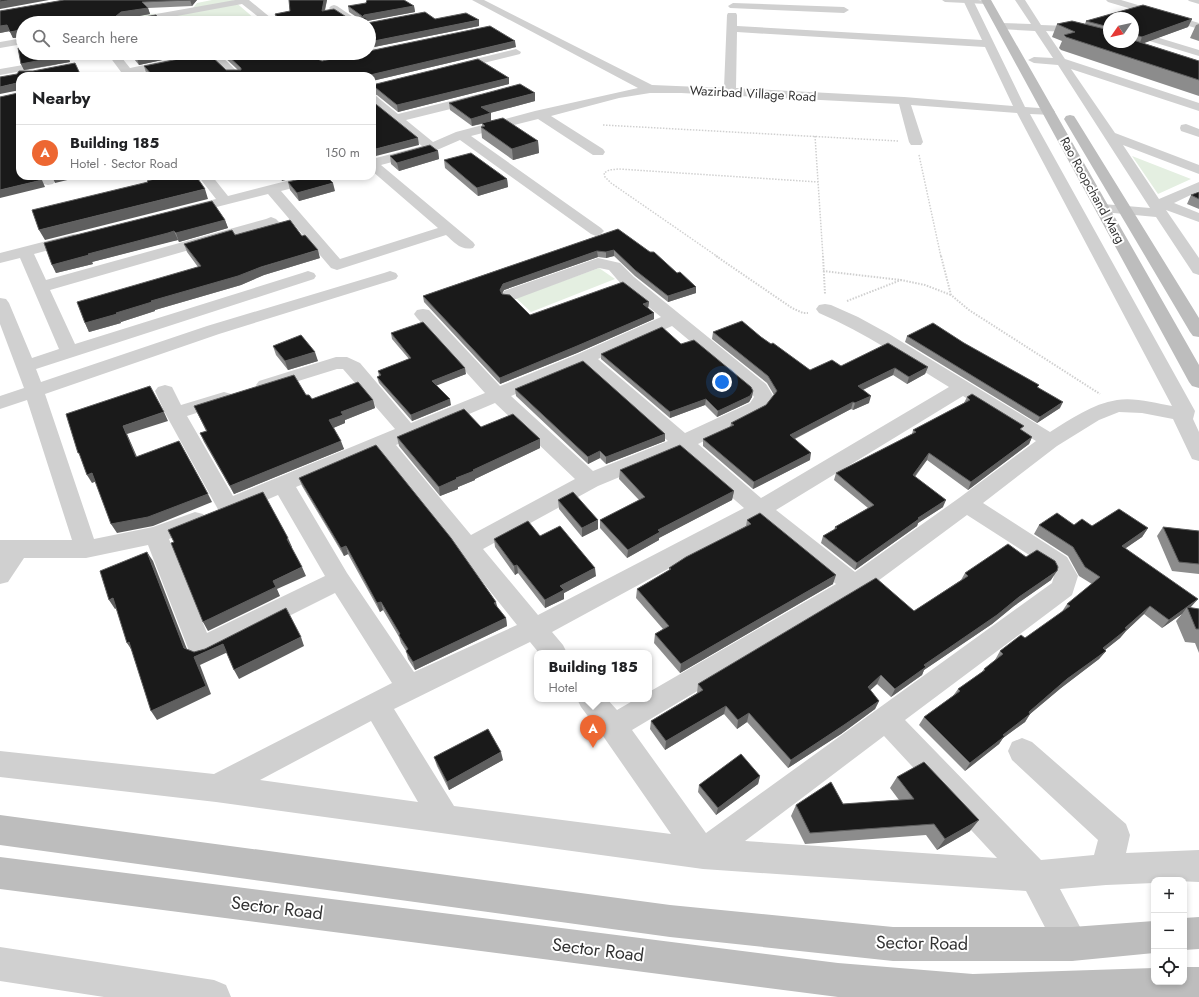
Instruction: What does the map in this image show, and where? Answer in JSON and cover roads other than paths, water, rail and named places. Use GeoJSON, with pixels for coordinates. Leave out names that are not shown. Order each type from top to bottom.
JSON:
{"type":"FeatureCollection","features":[{"type":"Feature","properties":{"kind":"main road","name":"Rao Roopchand Marg"},"geometry":{"type":"LineString","coordinates":[[990,1],[1010,22],[1050,86]]}},
{"type":"Feature","properties":{"kind":"main road","name":"Rao Roopchand Marg"},"geometry":{"type":"LineString","coordinates":[[1010,22],[1056,109],[1103,208],[1199,382]]}},
{"type":"Feature","properties":{"kind":"main road","name":"Rao Roopchand Marg"},"geometry":{"type":"LineString","coordinates":[[1056,109],[1125,210],[1199,332]]}},
{"type":"Feature","properties":{"kind":"main road","name":"Sector Road"},"geometry":{"type":"LineString","coordinates":[[0,830],[670,921],[893,944],[1072,944],[1151,937]]}},
{"type":"Feature","properties":{"kind":"main road","name":"Sector Road"},"geometry":{"type":"LineString","coordinates":[[0,873],[838,980],[973,991],[1199,984]]}},
{"type":"Feature","properties":{"kind":"main road"},"geometry":{"type":"LineString","coordinates":[[1187,934],[1199,933]]}},
{"type":"Feature","properties":{"kind":"street","name":"Wazirbad Village Road"},"geometry":{"type":"LineString","coordinates":[[477,0],[650,89],[681,89],[1056,109]]}},
{"type":"Feature","properties":{"kind":"street"},"geometry":{"type":"LineString","coordinates":[[1020,0],[1030,14],[1037,28],[1062,62],[1160,207],[1199,270]]}},
{"type":"Feature","properties":{"kind":"street"},"geometry":{"type":"LineString","coordinates":[[1111,0],[1199,26]]}},
{"type":"Feature","properties":{"kind":"street"},"geometry":{"type":"LineString","coordinates":[[162,16],[244,1],[264,16]]}},
{"type":"Feature","properties":{"kind":"street"},"geometry":{"type":"LineString","coordinates":[[968,1],[1020,108],[1189,411]]}},
{"type":"Feature","properties":{"kind":"street"},"geometry":{"type":"LineString","coordinates":[[730,92],[733,3],[844,10]]}},
{"type":"Feature","properties":{"kind":"street"},"geometry":{"type":"LineString","coordinates":[[334,8],[346,16]]}},
{"type":"Feature","properties":{"kind":"street"},"geometry":{"type":"LineString","coordinates":[[1010,22],[1030,14],[1042,15]]}},
{"type":"Feature","properties":{"kind":"street"},"geometry":{"type":"LineString","coordinates":[[504,25],[519,22]]}},
{"type":"Feature","properties":{"kind":"street"},"geometry":{"type":"LineString","coordinates":[[1010,22],[1037,28],[1075,31],[1103,38]]}},
{"type":"Feature","properties":{"kind":"street"},"geometry":{"type":"LineString","coordinates":[[732,29],[989,44]]}},
{"type":"Feature","properties":{"kind":"street"},"geometry":{"type":"LineString","coordinates":[[1139,35],[1199,53]]}},
{"type":"Feature","properties":{"kind":"street"},"geometry":{"type":"LineString","coordinates":[[0,45],[16,42]]}},
{"type":"Feature","properties":{"kind":"street"},"geometry":{"type":"LineString","coordinates":[[1144,47],[1162,42]]}},
{"type":"Feature","properties":{"kind":"street"},"geometry":{"type":"LineString","coordinates":[[0,55],[16,52]]}},
{"type":"Feature","properties":{"kind":"street"},"geometry":{"type":"LineString","coordinates":[[440,70],[516,52]]}},
{"type":"Feature","properties":{"kind":"street"},"geometry":{"type":"LineString","coordinates":[[117,60],[126,72]]}},
{"type":"Feature","properties":{"kind":"street"},"geometry":{"type":"LineString","coordinates":[[136,72],[187,60]]}},
{"type":"Feature","properties":{"kind":"street"},"geometry":{"type":"LineString","coordinates":[[219,60],[232,72]]}},
{"type":"Feature","properties":{"kind":"street"},"geometry":{"type":"LineString","coordinates":[[1034,60],[1062,62],[1199,107]]}},
{"type":"Feature","properties":{"kind":"street"},"geometry":{"type":"LineString","coordinates":[[22,72],[56,66]]}},
{"type":"Feature","properties":{"kind":"street"},"geometry":{"type":"LineString","coordinates":[[0,76],[16,73]]}},
{"type":"Feature","properties":{"kind":"street"},"geometry":{"type":"LineString","coordinates":[[376,163],[432,147],[461,135],[539,114],[650,89]]}},
{"type":"Feature","properties":{"kind":"street"},"geometry":{"type":"LineString","coordinates":[[398,118],[490,95]]}},
{"type":"Feature","properties":{"kind":"street"},"geometry":{"type":"LineString","coordinates":[[376,101],[432,147]]}},
{"type":"Feature","properties":{"kind":"street"},"geometry":{"type":"LineString","coordinates":[[904,101],[916,142]]}},
{"type":"Feature","properties":{"kind":"street"},"geometry":{"type":"LineString","coordinates":[[539,114],[598,152]]}},
{"type":"Feature","properties":{"kind":"street"},"geometry":{"type":"LineString","coordinates":[[1186,128],[1199,132]]}},
{"type":"Feature","properties":{"kind":"street"},"geometry":{"type":"LineString","coordinates":[[461,135],[596,231]]}},
{"type":"Feature","properties":{"kind":"street"},"geometry":{"type":"LineString","coordinates":[[1111,136],[1199,170]]}},
{"type":"Feature","properties":{"kind":"street"},"geometry":{"type":"LineString","coordinates":[[376,167],[467,245]]}},
{"type":"Feature","properties":{"kind":"street"},"geometry":{"type":"LineString","coordinates":[[208,180],[225,201]]}},
{"type":"Feature","properties":{"kind":"street"},"geometry":{"type":"LineString","coordinates":[[171,215],[307,180]]}},
{"type":"Feature","properties":{"kind":"street"},"geometry":{"type":"LineString","coordinates":[[1160,207],[1199,186]]}},
{"type":"Feature","properties":{"kind":"street"},"geometry":{"type":"LineString","coordinates":[[272,189],[337,265],[449,229]]}},
{"type":"Feature","properties":{"kind":"street"},"geometry":{"type":"LineString","coordinates":[[1103,208],[1125,210],[1160,207],[1199,218]]}},
{"type":"Feature","properties":{"kind":"street"},"geometry":{"type":"LineString","coordinates":[[41,287],[271,222]]}},
{"type":"Feature","properties":{"kind":"street"},"geometry":{"type":"LineString","coordinates":[[0,258],[87,236]]}},
{"type":"Feature","properties":{"kind":"street"},"geometry":{"type":"LineString","coordinates":[[25,252],[70,352]]}},
{"type":"Feature","properties":{"kind":"street"},"geometry":{"type":"LineString","coordinates":[[468,547],[590,481],[682,443],[757,407],[764,398],[759,388],[628,281],[614,266],[598,264],[510,295]]}},
{"type":"Feature","properties":{"kind":"street"},"geometry":{"type":"LineString","coordinates":[[26,366],[308,276]]}},
{"type":"Feature","properties":{"kind":"street"},"geometry":{"type":"LineString","coordinates":[[0,403],[214,330],[390,276]]}},
{"type":"Feature","properties":{"kind":"street"},"geometry":{"type":"LineString","coordinates":[[0,302],[9,348],[26,366],[86,549]]}},
{"type":"Feature","properties":{"kind":"street"},"geometry":{"type":"LineString","coordinates":[[826,309],[883,338],[1050,441]]}},
{"type":"Feature","properties":{"kind":"street"},"geometry":{"type":"LineString","coordinates":[[424,314],[497,394],[590,481]]}},
{"type":"Feature","properties":{"kind":"street"},"geometry":{"type":"LineString","coordinates":[[0,575],[9,549],[86,549],[156,535],[228,507],[585,358],[674,318]]}},
{"type":"Feature","properties":{"kind":"street"},"geometry":{"type":"LineString","coordinates":[[585,358],[760,509],[854,585]]}},
{"type":"Feature","properties":{"kind":"street"},"geometry":{"type":"LineString","coordinates":[[175,413],[336,363],[347,364],[353,367],[408,432]]}},
{"type":"Feature","properties":{"kind":"street"},"geometry":{"type":"LineString","coordinates":[[216,788],[409,687],[534,629],[760,509],[962,388]]}},
{"type":"Feature","properties":{"kind":"street"},"geometry":{"type":"LineString","coordinates":[[165,391],[175,413],[228,507]]}},
{"type":"Feature","properties":{"kind":"street"},"geometry":{"type":"LineString","coordinates":[[613,727],[854,585],[1050,441],[1092,415],[1118,406],[1189,411]]}},
{"type":"Feature","properties":{"kind":"street"},"geometry":{"type":"LineString","coordinates":[[1189,411],[1183,419],[1199,454]]}},
{"type":"Feature","properties":{"kind":"street"},"geometry":{"type":"LineString","coordinates":[[383,442],[552,650]]}},
{"type":"Feature","properties":{"kind":"street"},"geometry":{"type":"LineString","coordinates":[[283,484],[339,580],[409,687]]}},
{"type":"Feature","properties":{"kind":"street"},"geometry":{"type":"LineString","coordinates":[[703,854],[1064,588],[1066,576],[1059,563],[966,504]]}},
{"type":"Feature","properties":{"kind":"street"},"geometry":{"type":"LineString","coordinates":[[156,535],[200,648],[339,580]]}},
{"type":"Feature","properties":{"kind":"street"},"geometry":{"type":"LineString","coordinates":[[593,702],[613,727],[703,854]]}},
{"type":"Feature","properties":{"kind":"street"},"geometry":{"type":"LineString","coordinates":[[376,704],[446,820]]}},
{"type":"Feature","properties":{"kind":"street"},"geometry":{"type":"LineString","coordinates":[[886,719],[1035,876],[1072,944]]}},
{"type":"Feature","properties":{"kind":"street"},"geometry":{"type":"LineString","coordinates":[[1022,751],[1115,835],[1106,869]]}},
{"type":"Feature","properties":{"kind":"street"},"geometry":{"type":"LineString","coordinates":[[0,764],[216,788],[703,854],[1035,876],[1106,869],[1199,866]]}},
{"type":"Feature","properties":{"kind":"street"},"geometry":{"type":"LineString","coordinates":[[0,964],[195,996]]}},
{"type":"Feature","properties":{"kind":"lane"},"geometry":{"type":"LineString","coordinates":[[945,0],[990,1]]}},
{"type":"Feature","properties":{"kind":"lane"},"geometry":{"type":"LineString","coordinates":[[1192,0],[1199,2]]}},
{"type":"Feature","properties":{"kind":"place","name":"Building 185"},"geometry":{"type":"Point","coordinates":[593,748]}}]}
